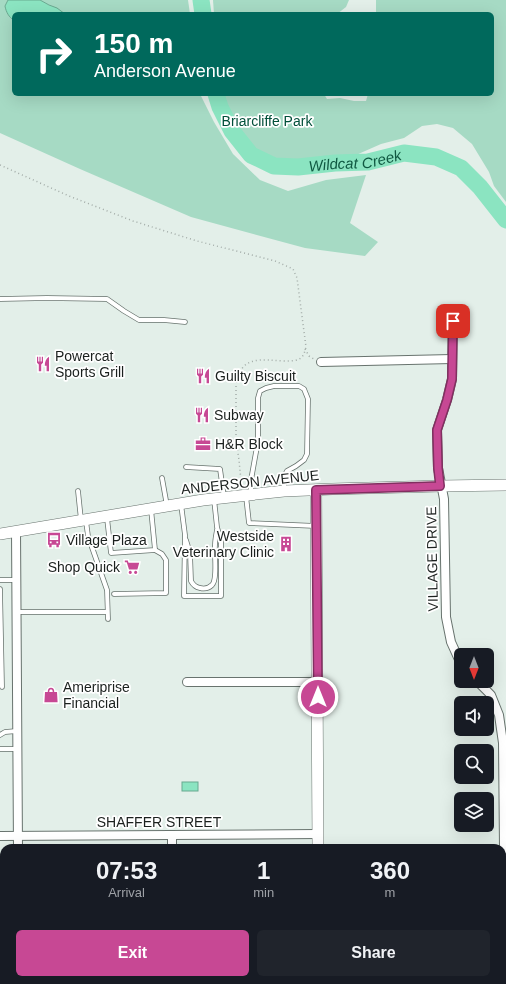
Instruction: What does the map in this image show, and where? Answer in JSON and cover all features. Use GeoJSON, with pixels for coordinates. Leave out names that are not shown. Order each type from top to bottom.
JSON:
{"type":"FeatureCollection","features":[{"type":"Feature","properties":{"kind":"main road","name":"ANDERSON AVENUE"},"geometry":{"type":"LineString","coordinates":[[0,534],[219,498],[284,491],[506,485]]}},
{"type":"Feature","properties":{"kind":"main road"},"geometry":{"type":"LineString","coordinates":[[316,490],[318,844]]}},
{"type":"Feature","properties":{"kind":"street","name":"VILLAGE DRIVE"},"geometry":{"type":"LineString","coordinates":[[453,309],[452,379],[437,430],[438,468],[440,486],[444,499],[446,617],[451,642],[454,649]]}},
{"type":"Feature","properties":{"kind":"street"},"geometry":{"type":"LineString","coordinates":[[322,362],[452,359]]}},
{"type":"Feature","properties":{"kind":"street"},"geometry":{"type":"LineString","coordinates":[[16,531],[18,844]]}},
{"type":"Feature","properties":{"kind":"street"},"geometry":{"type":"LineString","coordinates":[[187,682],[318,682]]}},
{"type":"Feature","properties":{"kind":"street"},"geometry":{"type":"LineString","coordinates":[[484,688],[491,695],[499,715],[503,744],[504,844]]}},
{"type":"Feature","properties":{"kind":"street"},"geometry":{"type":"LineString","coordinates":[[172,834],[172,844]]}},
{"type":"Feature","properties":{"kind":"street","name":"SHAFFER STREET"},"geometry":{"type":"LineString","coordinates":[[0,836],[318,834]]}},
{"type":"Feature","properties":{"kind":"lane"},"geometry":{"type":"LineString","coordinates":[[0,298],[107,299],[139,320],[185,322]]}},
{"type":"Feature","properties":{"kind":"lane"},"geometry":{"type":"LineString","coordinates":[[284,491],[284,477],[287,471],[304,460],[307,454],[308,399],[304,389],[299,386],[274,386],[260,391],[258,398],[258,441],[248,495],[249,523],[317,526]]}},
{"type":"Feature","properties":{"kind":"lane"},"geometry":{"type":"LineString","coordinates":[[185,536],[190,553],[191,581],[196,587],[201,589],[207,588],[212,585],[215,575],[215,543],[220,469],[186,467]]}},
{"type":"Feature","properties":{"kind":"lane"},"geometry":{"type":"LineString","coordinates":[[162,478],[167,506]]}},
{"type":"Feature","properties":{"kind":"lane"},"geometry":{"type":"LineString","coordinates":[[78,490],[83,520],[106,590],[108,619]]}},
{"type":"Feature","properties":{"kind":"lane"},"geometry":{"type":"LineString","coordinates":[[181,504],[185,536],[184,596],[221,596],[221,542],[217,528]]}},
{"type":"Feature","properties":{"kind":"lane"},"geometry":{"type":"LineString","coordinates":[[151,509],[155,550]]}},
{"type":"Feature","properties":{"kind":"lane"},"geometry":{"type":"LineString","coordinates":[[107,516],[111,553],[155,550],[162,554],[166,560],[166,593],[114,594]]}},
{"type":"Feature","properties":{"kind":"lane"},"geometry":{"type":"LineString","coordinates":[[0,580],[16,580]]}},
{"type":"Feature","properties":{"kind":"lane"},"geometry":{"type":"LineString","coordinates":[[0,589],[2,687]]}},
{"type":"Feature","properties":{"kind":"lane"},"geometry":{"type":"LineString","coordinates":[[16,612],[107,612]]}},
{"type":"Feature","properties":{"kind":"lane"},"geometry":{"type":"LineString","coordinates":[[0,735],[6,732],[17,731]]}},
{"type":"Feature","properties":{"kind":"lane"},"geometry":{"type":"LineString","coordinates":[[0,749],[17,750]]}},
{"type":"Feature","properties":{"kind":"path"},"geometry":{"type":"LineString","coordinates":[[0,165],[69,196],[133,221],[197,241],[275,261],[293,268],[297,278],[306,347],[300,359],[292,361],[254,360],[243,367],[240,372],[236,386],[236,440],[241,481]]}},
{"type":"Feature","properties":{"kind":"path"},"geometry":{"type":"LineString","coordinates":[[305,349],[309,356],[322,362]]}},
{"type":"Feature","properties":{"kind":"green space"},"geometry":{"type":"Polygon","coordinates":[[[0,0],[8,0],[5,6],[12,20],[12,96],[201,96],[233,154],[260,180],[288,191],[326,180],[366,175],[350,223],[378,242],[365,256],[305,248],[191,217],[0,133],[0,0]]]}},
{"type":"Feature","properties":{"kind":"green space"},"geometry":{"type":"Polygon","coordinates":[[[40,0],[188,0],[190,12],[62,12],[40,0]]]}},
{"type":"Feature","properties":{"kind":"green space"},"geometry":{"type":"Polygon","coordinates":[[[213,0],[349,0],[346,7],[340,12],[214,12],[213,0]]]}},
{"type":"Feature","properties":{"kind":"green space","name":"Briarcliffe Park"},"geometry":{"type":"Polygon","coordinates":[[[376,0],[506,0],[506,202],[494,186],[489,172],[472,144],[453,128],[437,124],[422,126],[404,138],[381,144],[356,155],[332,155],[318,158],[318,161],[296,165],[279,161],[264,154],[252,145],[242,132],[223,96],[325,96],[327,99],[340,98],[354,101],[366,101],[367,96],[494,96],[494,12],[376,12],[376,0]]]}},
{"type":"Feature","properties":{"kind":"shaded area"},"geometry":{"type":"Polygon","coordinates":[[[8,0],[40,0],[62,12],[12,12],[12,19],[5,6],[8,0]]]}},
{"type":"Feature","properties":{"kind":"shaded area"},"geometry":{"type":"Polygon","coordinates":[[[182,782],[198,782],[198,791],[182,791],[182,782]]]}},
{"type":"Feature","properties":{"kind":"waterway","name":"Wildcat Creek"},"geometry":{"type":"LineString","coordinates":[[201,0],[203,12]]}},
{"type":"Feature","properties":{"kind":"waterway","name":"Wildcat Creek"},"geometry":{"type":"LineString","coordinates":[[217,96],[220,107],[232,131],[251,155],[274,166],[298,167],[335,163],[368,162],[404,153],[436,157],[461,168],[480,187],[506,220]]}},
{"type":"Feature","properties":{"kind":"place","name":"Powercat Sports Grill"},"geometry":{"type":"Point","coordinates":[43,364]}},
{"type":"Feature","properties":{"kind":"place","name":"Guilty Biscuit"},"geometry":{"type":"Point","coordinates":[203,376]}},
{"type":"Feature","properties":{"kind":"place","name":"Subway"},"geometry":{"type":"Point","coordinates":[202,415]}},
{"type":"Feature","properties":{"kind":"place","name":"H&R Block"},"geometry":{"type":"Point","coordinates":[203,444]}},
{"type":"Feature","properties":{"kind":"place","name":"Village Plaza"},"geometry":{"type":"Point","coordinates":[54,540]}},
{"type":"Feature","properties":{"kind":"place","name":"Westside Veterinary Clinic"},"geometry":{"type":"Point","coordinates":[286,544]}},
{"type":"Feature","properties":{"kind":"place","name":"Shop Quick"},"geometry":{"type":"Point","coordinates":[132,567]}},
{"type":"Feature","properties":{"kind":"place","name":"Ameriprise Financial"},"geometry":{"type":"Point","coordinates":[51,695]}},
{"type":"Feature","properties":{"kind":"route"},"geometry":{"type":"LineString","coordinates":[[318,697],[316,490],[440,486],[437,430],[452,379],[453,321]]}}]}
